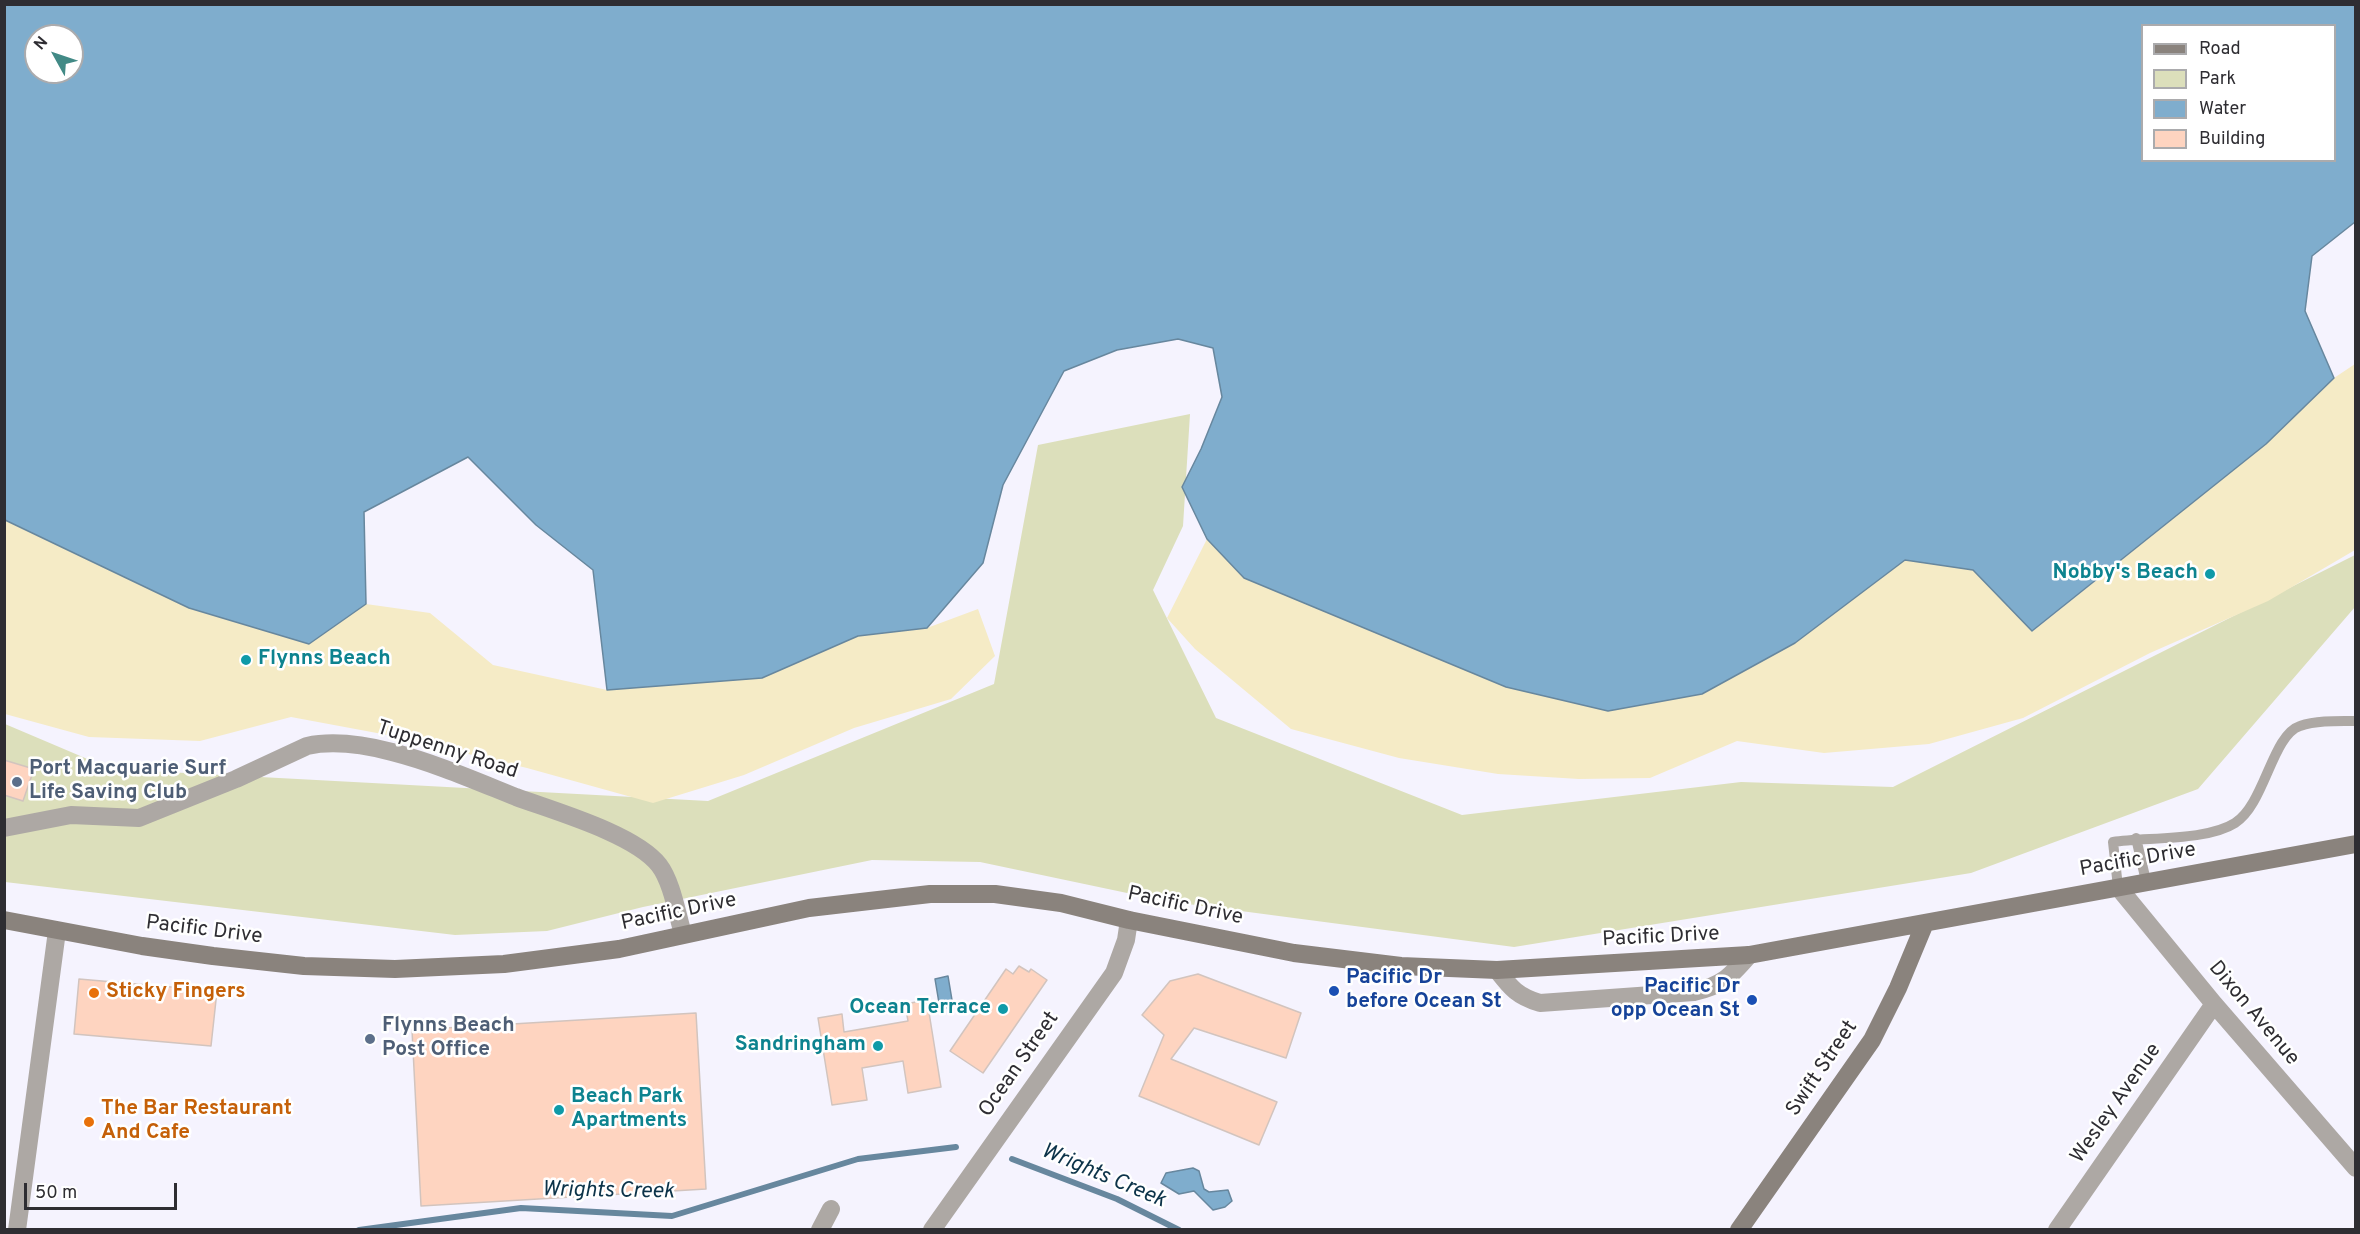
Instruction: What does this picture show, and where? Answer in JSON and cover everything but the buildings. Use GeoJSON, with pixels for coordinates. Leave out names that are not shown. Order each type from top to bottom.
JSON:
{"type":"FeatureCollection","features":[{"type":"Feature","properties":{"kind":"street","name":"Tuppenny Road"},"geometry":{"type":"LineString","coordinates":[[4,828],[71,815],[139,818],[236,779],[306,746],[319,743],[341,743],[367,747],[393,752],[442,768],[607,832],[640,849],[660,866],[666,878],[683,934]]}},
{"type":"Feature","properties":{"kind":"street","name":"Pacific Drive"},"geometry":{"type":"LineString","coordinates":[[4,920],[141,946],[213,956],[304,966],[395,969],[504,964],[619,949],[809,908],[960,893],[995,894],[1061,903],[1129,920],[1294,953],[1401,966],[1497,970],[1749,955],[2355,844]]}},
{"type":"Feature","properties":{"kind":"street","name":"Dixon Avenue"},"geometry":{"type":"LineString","coordinates":[[2118,887],[2214,1004],[2355,1168]]}},
{"type":"Feature","properties":{"kind":"street","name":"Ocean Street"},"geometry":{"type":"LineString","coordinates":[[932,1230],[1113,973],[1126,940],[1129,920]]}},
{"type":"Feature","properties":{"kind":"street","name":"Swift Street"},"geometry":{"type":"LineString","coordinates":[[1739,1230],[1872,1040],[1898,988],[1925,923]]}},
{"type":"Feature","properties":{"kind":"street"},"geometry":{"type":"LineString","coordinates":[[17,1230],[57,931]]}},
{"type":"Feature","properties":{"kind":"street"},"geometry":{"type":"LineString","coordinates":[[1497,970],[1514,991],[1523,998],[1540,1003],[1694,992],[1716,987],[1731,977],[1749,955]]}},
{"type":"Feature","properties":{"kind":"street","name":"Wesley Avenue"},"geometry":{"type":"LineString","coordinates":[[2057,1230],[2214,1004]]}},
{"type":"Feature","properties":{"kind":"street"},"geometry":{"type":"LineString","coordinates":[[820,1230],[831,1209]]}},
{"type":"Feature","properties":{"kind":"lane"},"geometry":{"type":"LineString","coordinates":[[2118,887],[2113,842],[2136,838],[2203,834],[2233,824],[2242,818],[2257,796],[2283,741],[2299,726],[2355,721]]}},
{"type":"Feature","properties":{"kind":"lane"},"geometry":{"type":"LineString","coordinates":[[2136,838],[2146,881]]}},
{"type":"Feature","properties":{"kind":"green space"},"geometry":{"type":"Polygon","coordinates":[[[1190,414],[1183,526],[1153,590],[1216,718],[1462,815],[1741,782],[1893,787],[2355,555],[2355,607],[2198,789],[1971,873],[1514,947],[1165,901],[980,862],[872,860],[643,907],[547,931],[455,935],[5,882],[5,724],[111,769],[708,801],[994,684],[1038,445],[1190,414]]]}},
{"type":"Feature","properties":{"kind":"sand","name":"Nobby's Beach"},"geometry":{"type":"Polygon","coordinates":[[[2355,364],[2355,550],[2268,601],[2150,653],[2023,718],[1929,744],[1824,753],[1737,741],[1650,778],[1579,779],[1498,774],[1399,758],[1291,729],[1195,649],[1167,618],[1207,539],[1244,578],[1506,687],[1795,643],[1905,560],[1973,570],[2033,631],[2266,444],[2334,378],[2355,364]]]}},
{"type":"Feature","properties":{"kind":"sand","name":"Flynns Beach"},"geometry":{"type":"Polygon","coordinates":[[[4,520],[189,608],[309,644],[366,604],[430,613],[493,665],[607,690],[762,678],[858,636],[927,628],[978,609],[995,656],[951,699],[854,728],[744,775],[653,803],[527,768],[393,736],[291,717],[200,741],[89,737],[5,714],[4,520]]]}},
{"type":"Feature","properties":{"kind":"water"},"geometry":{"type":"Polygon","coordinates":[[[4,5],[2355,5],[2355,222],[2312,256],[2305,311],[2334,378],[2266,444],[2032,631],[1973,570],[1905,560],[1795,643],[1702,694],[1608,711],[1506,687],[1244,578],[1207,539],[1182,487],[1201,449],[1222,397],[1213,348],[1178,339],[1117,350],[1064,371],[1003,485],[983,563],[927,628],[858,636],[762,678],[607,690],[593,570],[536,525],[468,457],[364,512],[366,604],[309,644],[189,608],[5,520],[4,5]]]}},
{"type":"Feature","properties":{"kind":"water"},"geometry":{"type":"Polygon","coordinates":[[[948,976],[953,1006],[940,1009],[935,979],[948,976]]]}},
{"type":"Feature","properties":{"kind":"water"},"geometry":{"type":"Polygon","coordinates":[[[1193,1168],[1199,1171],[1204,1189],[1209,1192],[1228,1190],[1232,1201],[1225,1207],[1213,1210],[1194,1191],[1179,1194],[1161,1183],[1166,1173],[1193,1168]]]}},
{"type":"Feature","properties":{"kind":"waterway","name":"Wrights Creek"},"geometry":{"type":"LineString","coordinates":[[359,1230],[521,1208],[672,1216],[858,1159],[956,1147]]}},
{"type":"Feature","properties":{"kind":"waterway","name":"Wrights Creek"},"geometry":{"type":"LineString","coordinates":[[1012,1159],[1117,1199],[1179,1230]]}},
{"type":"Feature","properties":{"kind":"place","name":"Nobby's Beach"},"geometry":{"type":"Point","coordinates":[2210,574]}},
{"type":"Feature","properties":{"kind":"place","name":"Flynns Beach"},"geometry":{"type":"Point","coordinates":[246,660]}},
{"type":"Feature","properties":{"kind":"place","name":"Port Macquarie Surf Life Saving Club"},"geometry":{"type":"Point","coordinates":[17,782]}},
{"type":"Feature","properties":{"kind":"place","name":"Pacific Dr before Ocean St"},"geometry":{"type":"Point","coordinates":[1334,991]}},
{"type":"Feature","properties":{"kind":"place","name":"Sticky Fingers"},"geometry":{"type":"Point","coordinates":[94,993]}},
{"type":"Feature","properties":{"kind":"place","name":"Pacific Dr opp Ocean St"},"geometry":{"type":"Point","coordinates":[1752,1000]}},
{"type":"Feature","properties":{"kind":"place","name":"Ocean Terrace"},"geometry":{"type":"Point","coordinates":[1003,1009]}},
{"type":"Feature","properties":{"kind":"place","name":"Flynns Beach Post Office"},"geometry":{"type":"Point","coordinates":[370,1039]}},
{"type":"Feature","properties":{"kind":"place","name":"Sandringham"},"geometry":{"type":"Point","coordinates":[878,1046]}},
{"type":"Feature","properties":{"kind":"place","name":"Beach Park Apartments"},"geometry":{"type":"Point","coordinates":[559,1110]}},
{"type":"Feature","properties":{"kind":"place","name":"The Bar Restaurant And Cafe"},"geometry":{"type":"Point","coordinates":[89,1122]}}]}
